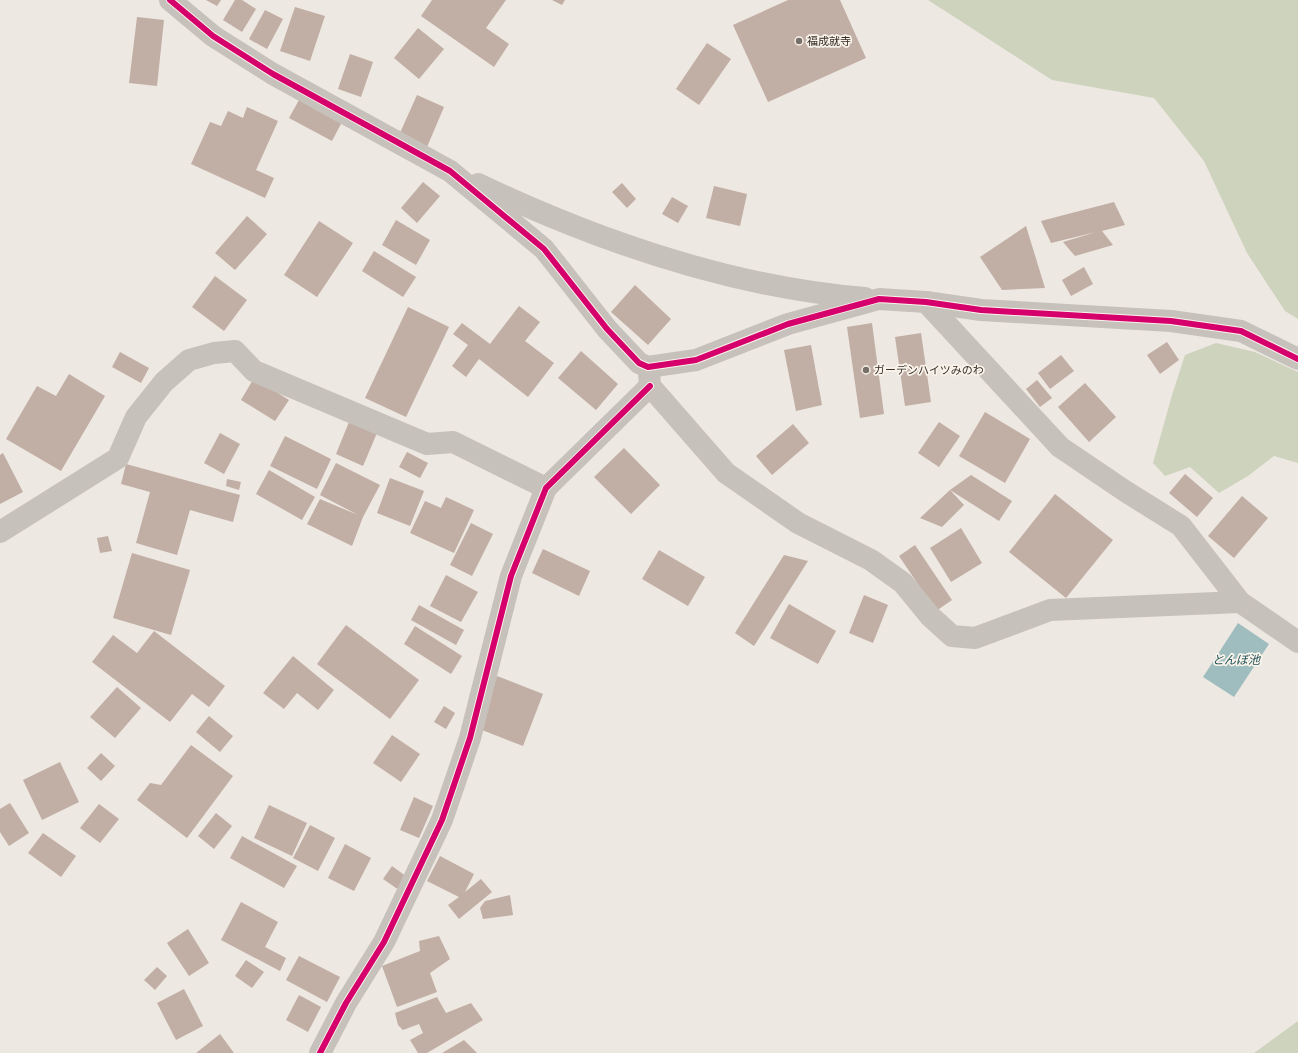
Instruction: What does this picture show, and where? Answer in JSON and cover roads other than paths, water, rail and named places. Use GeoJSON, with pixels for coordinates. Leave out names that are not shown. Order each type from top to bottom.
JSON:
{"type":"FeatureCollection","features":[{"type":"Feature","properties":{"kind":"street"},"geometry":{"type":"LineString","coordinates":[[170,0],[213,36],[273,74],[450,171],[536,211],[690,267],[764,284],[826,294],[926,302],[980,310],[1172,321],[1241,331],[1298,358]]}},
{"type":"Feature","properties":{"kind":"street"},"geometry":{"type":"LineString","coordinates":[[450,171],[544,249],[607,330],[639,363],[726,473],[798,523],[871,560],[903,583],[930,616],[952,636],[975,638],[1050,610],[1240,602]]}},
{"type":"Feature","properties":{"kind":"street"},"geometry":{"type":"LineString","coordinates":[[320,1053],[346,1002],[384,942],[442,820],[470,738],[511,576],[546,488],[649,377],[788,324],[879,299]]}},
{"type":"Feature","properties":{"kind":"street"},"geometry":{"type":"LineString","coordinates":[[926,302],[1060,447],[1125,491],[1181,526],[1240,602],[1298,642]]}},
{"type":"Feature","properties":{"kind":"street"},"geometry":{"type":"LineString","coordinates":[[0,532],[118,458],[136,417],[164,382],[189,360],[214,353],[235,351],[254,370],[427,444],[453,442],[546,488]]}},
{"type":"Feature","properties":{"kind":"water","name":"とんぼ池"},"geometry":{"type":"Polygon","coordinates":[[[1238,623],[1269,644],[1234,697],[1203,677],[1238,623]]]}},
{"type":"Feature","properties":{"kind":"place","name":"福成就寺"},"geometry":{"type":"Point","coordinates":[799,41]}},
{"type":"Feature","properties":{"kind":"place","name":"ガーデンハイツみのわ"},"geometry":{"type":"Point","coordinates":[866,370]}}]}
